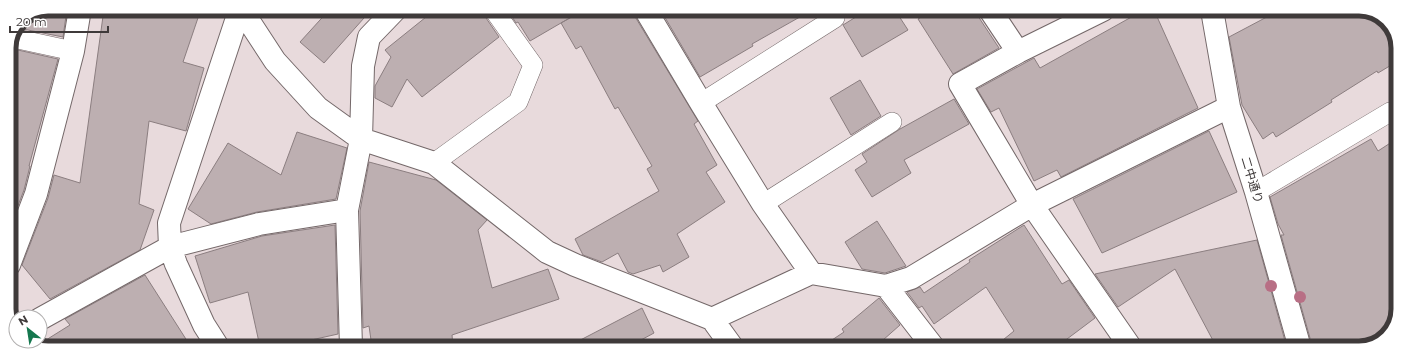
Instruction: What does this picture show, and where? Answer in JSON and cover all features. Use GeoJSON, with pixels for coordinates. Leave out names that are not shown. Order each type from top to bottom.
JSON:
{"type":"FeatureCollection","features":[{"type":"Feature","properties":{"kind":"street"},"geometry":{"type":"LineString","coordinates":[[16,247],[36,194],[73,51],[79,16]]}},
{"type":"Feature","properties":{"kind":"street"},"geometry":{"type":"LineString","coordinates":[[214,341],[204,325],[176,264],[170,247],[169,223],[239,16]]}},
{"type":"Feature","properties":{"kind":"street"},"geometry":{"type":"LineString","coordinates":[[246,16],[275,61],[318,108],[361,139],[434,163],[547,252],[575,265],[712,319],[728,341]]}},
{"type":"Feature","properties":{"kind":"street"},"geometry":{"type":"LineString","coordinates":[[351,341],[347,210],[361,139],[363,66],[369,37],[389,16]]}},
{"type":"Feature","properties":{"kind":"street"},"geometry":{"type":"LineString","coordinates":[[649,16],[763,204],[812,273]]}},
{"type":"Feature","properties":{"kind":"street"},"geometry":{"type":"LineString","coordinates":[[994,16],[1018,52]]}},
{"type":"Feature","properties":{"kind":"street"},"geometry":{"type":"LineString","coordinates":[[1091,16],[1018,52],[960,84],[1032,205],[1126,341]]}},
{"type":"Feature","properties":{"kind":"street","name":"二中通り"},"geometry":{"type":"LineString","coordinates":[[1213,16],[1229,107],[1256,192],[1298,341]]}},
{"type":"Feature","properties":{"kind":"street"},"geometry":{"type":"LineString","coordinates":[[712,319],[812,273],[886,286],[911,278],[1032,205],[1229,107]]}},
{"type":"Feature","properties":{"kind":"street"},"geometry":{"type":"LineString","coordinates":[[48,315],[170,247],[259,224],[347,210]]}},
{"type":"Feature","properties":{"kind":"street"},"geometry":{"type":"LineString","coordinates":[[886,286],[929,341]]}},
{"type":"Feature","properties":{"kind":"lane"},"geometry":{"type":"LineString","coordinates":[[434,163],[518,102],[533,65],[498,16]]}},
{"type":"Feature","properties":{"kind":"lane"},"geometry":{"type":"LineString","coordinates":[[701,103],[835,18]]}},
{"type":"Feature","properties":{"kind":"lane"},"geometry":{"type":"LineString","coordinates":[[18,39],[73,51]]}},
{"type":"Feature","properties":{"kind":"lane"},"geometry":{"type":"LineString","coordinates":[[1256,192],[1390,112]]}},
{"type":"Feature","properties":{"kind":"lane"},"geometry":{"type":"LineString","coordinates":[[763,204],[892,122]]}},
{"type":"Feature","properties":{"kind":"building"},"geometry":{"type":"Polygon","coordinates":[[[66,16],[63,37],[22,29],[30,21],[36,18],[66,16]]]}},
{"type":"Feature","properties":{"kind":"building"},"geometry":{"type":"Polygon","coordinates":[[[103,16],[199,16],[183,62],[204,68],[186,131],[149,121],[139,204],[154,210],[140,250],[50,299],[22,265],[48,198],[54,175],[80,183],[103,16]]]}},
{"type":"Feature","properties":{"kind":"building"},"geometry":{"type":"Polygon","coordinates":[[[324,16],[366,16],[324,63],[300,42],[324,16]]]}},
{"type":"Feature","properties":{"kind":"building"},"geometry":{"type":"Polygon","coordinates":[[[427,16],[485,16],[499,37],[422,97],[407,79],[392,107],[375,98],[375,86],[391,57],[385,50],[427,16]]]}},
{"type":"Feature","properties":{"kind":"building"},"geometry":{"type":"Polygon","coordinates":[[[512,16],[573,16],[530,41],[518,22],[516,23],[512,16]]]}},
{"type":"Feature","properties":{"kind":"building"},"geometry":{"type":"Polygon","coordinates":[[[574,16],[635,16],[698,121],[694,124],[717,165],[706,172],[725,202],[677,234],[689,257],[663,272],[660,265],[633,274],[628,272],[618,253],[602,262],[583,255],[575,239],[659,191],[647,169],[652,166],[618,107],[615,109],[581,46],[576,49],[561,23],[574,16]]]}},
{"type":"Feature","properties":{"kind":"building"},"geometry":{"type":"Polygon","coordinates":[[[664,16],[802,16],[752,44],[753,46],[700,77],[664,16]]]}},
{"type":"Feature","properties":{"kind":"building"},"geometry":{"type":"Polygon","coordinates":[[[857,16],[899,16],[908,30],[862,57],[843,25],[857,16]]]}},
{"type":"Feature","properties":{"kind":"building"},"geometry":{"type":"Polygon","coordinates":[[[923,16],[978,16],[999,48],[953,74],[918,19],[923,16]]]}},
{"type":"Feature","properties":{"kind":"building"},"geometry":{"type":"Polygon","coordinates":[[[1133,16],[1157,16],[1198,108],[1061,177],[1057,170],[1034,181],[999,108],[991,112],[977,89],[1034,58],[1040,68],[1133,16]]]}},
{"type":"Feature","properties":{"kind":"building"},"geometry":{"type":"Polygon","coordinates":[[[1269,16],[1358,16],[1371,18],[1386,30],[1389,36],[1391,46],[1391,65],[1378,73],[1377,71],[1331,100],[1332,102],[1276,137],[1273,132],[1263,139],[1242,105],[1229,37],[1269,16]]]}},
{"type":"Feature","properties":{"kind":"building"},"geometry":{"type":"Polygon","coordinates":[[[16,50],[58,59],[24,190],[16,211],[16,50]]]}},
{"type":"Feature","properties":{"kind":"building"},"geometry":{"type":"Polygon","coordinates":[[[860,80],[881,116],[851,135],[830,98],[860,80]]]}},
{"type":"Feature","properties":{"kind":"building"},"geometry":{"type":"Polygon","coordinates":[[[954,99],[969,124],[904,160],[911,173],[872,197],[855,170],[867,162],[862,154],[900,129],[954,99]]]}},
{"type":"Feature","properties":{"kind":"building"},"geometry":{"type":"Polygon","coordinates":[[[1209,131],[1237,192],[1102,253],[1073,199],[1209,131]]]}},
{"type":"Feature","properties":{"kind":"building"},"geometry":{"type":"Polygon","coordinates":[[[297,132],[347,148],[336,199],[257,212],[211,224],[188,209],[228,143],[281,175],[297,132]]]}},
{"type":"Feature","properties":{"kind":"building"},"geometry":{"type":"Polygon","coordinates":[[[1371,139],[1378,151],[1391,143],[1391,308],[1389,321],[1386,327],[1373,338],[1358,341],[1310,341],[1281,235],[1284,235],[1278,224],[1270,197],[1371,139]]]}},
{"type":"Feature","properties":{"kind":"building"},"geometry":{"type":"Polygon","coordinates":[[[369,162],[436,180],[487,220],[478,230],[492,288],[548,269],[559,299],[452,335],[452,341],[371,341],[369,326],[363,328],[360,211],[369,162]]]}},
{"type":"Feature","properties":{"kind":"building"},"geometry":{"type":"Polygon","coordinates":[[[877,221],[906,266],[885,273],[862,269],[845,242],[877,221]]]}},
{"type":"Feature","properties":{"kind":"building"},"geometry":{"type":"Polygon","coordinates":[[[335,225],[338,334],[307,341],[259,341],[248,292],[210,303],[195,256],[262,236],[335,225]]]}},
{"type":"Feature","properties":{"kind":"building"},"geometry":{"type":"Polygon","coordinates":[[[1024,225],[1062,284],[1069,280],[1095,318],[1064,341],[1002,341],[1014,331],[986,287],[934,324],[922,306],[919,308],[907,292],[920,287],[924,293],[970,262],[969,260],[1024,225]]]}},
{"type":"Feature","properties":{"kind":"building"},"geometry":{"type":"Polygon","coordinates":[[[1257,240],[1285,341],[1213,341],[1175,269],[1118,307],[1095,274],[1257,240]]]}},
{"type":"Feature","properties":{"kind":"building"},"geometry":{"type":"Polygon","coordinates":[[[145,275],[187,341],[48,341],[48,339],[70,325],[65,319],[145,275]]]}},
{"type":"Feature","properties":{"kind":"building"},"geometry":{"type":"Polygon","coordinates":[[[879,298],[900,325],[882,341],[830,341],[844,332],[842,329],[879,298]]]}},
{"type":"Feature","properties":{"kind":"building"},"geometry":{"type":"Polygon","coordinates":[[[642,308],[654,333],[639,341],[578,341],[642,308]]]}}]}
